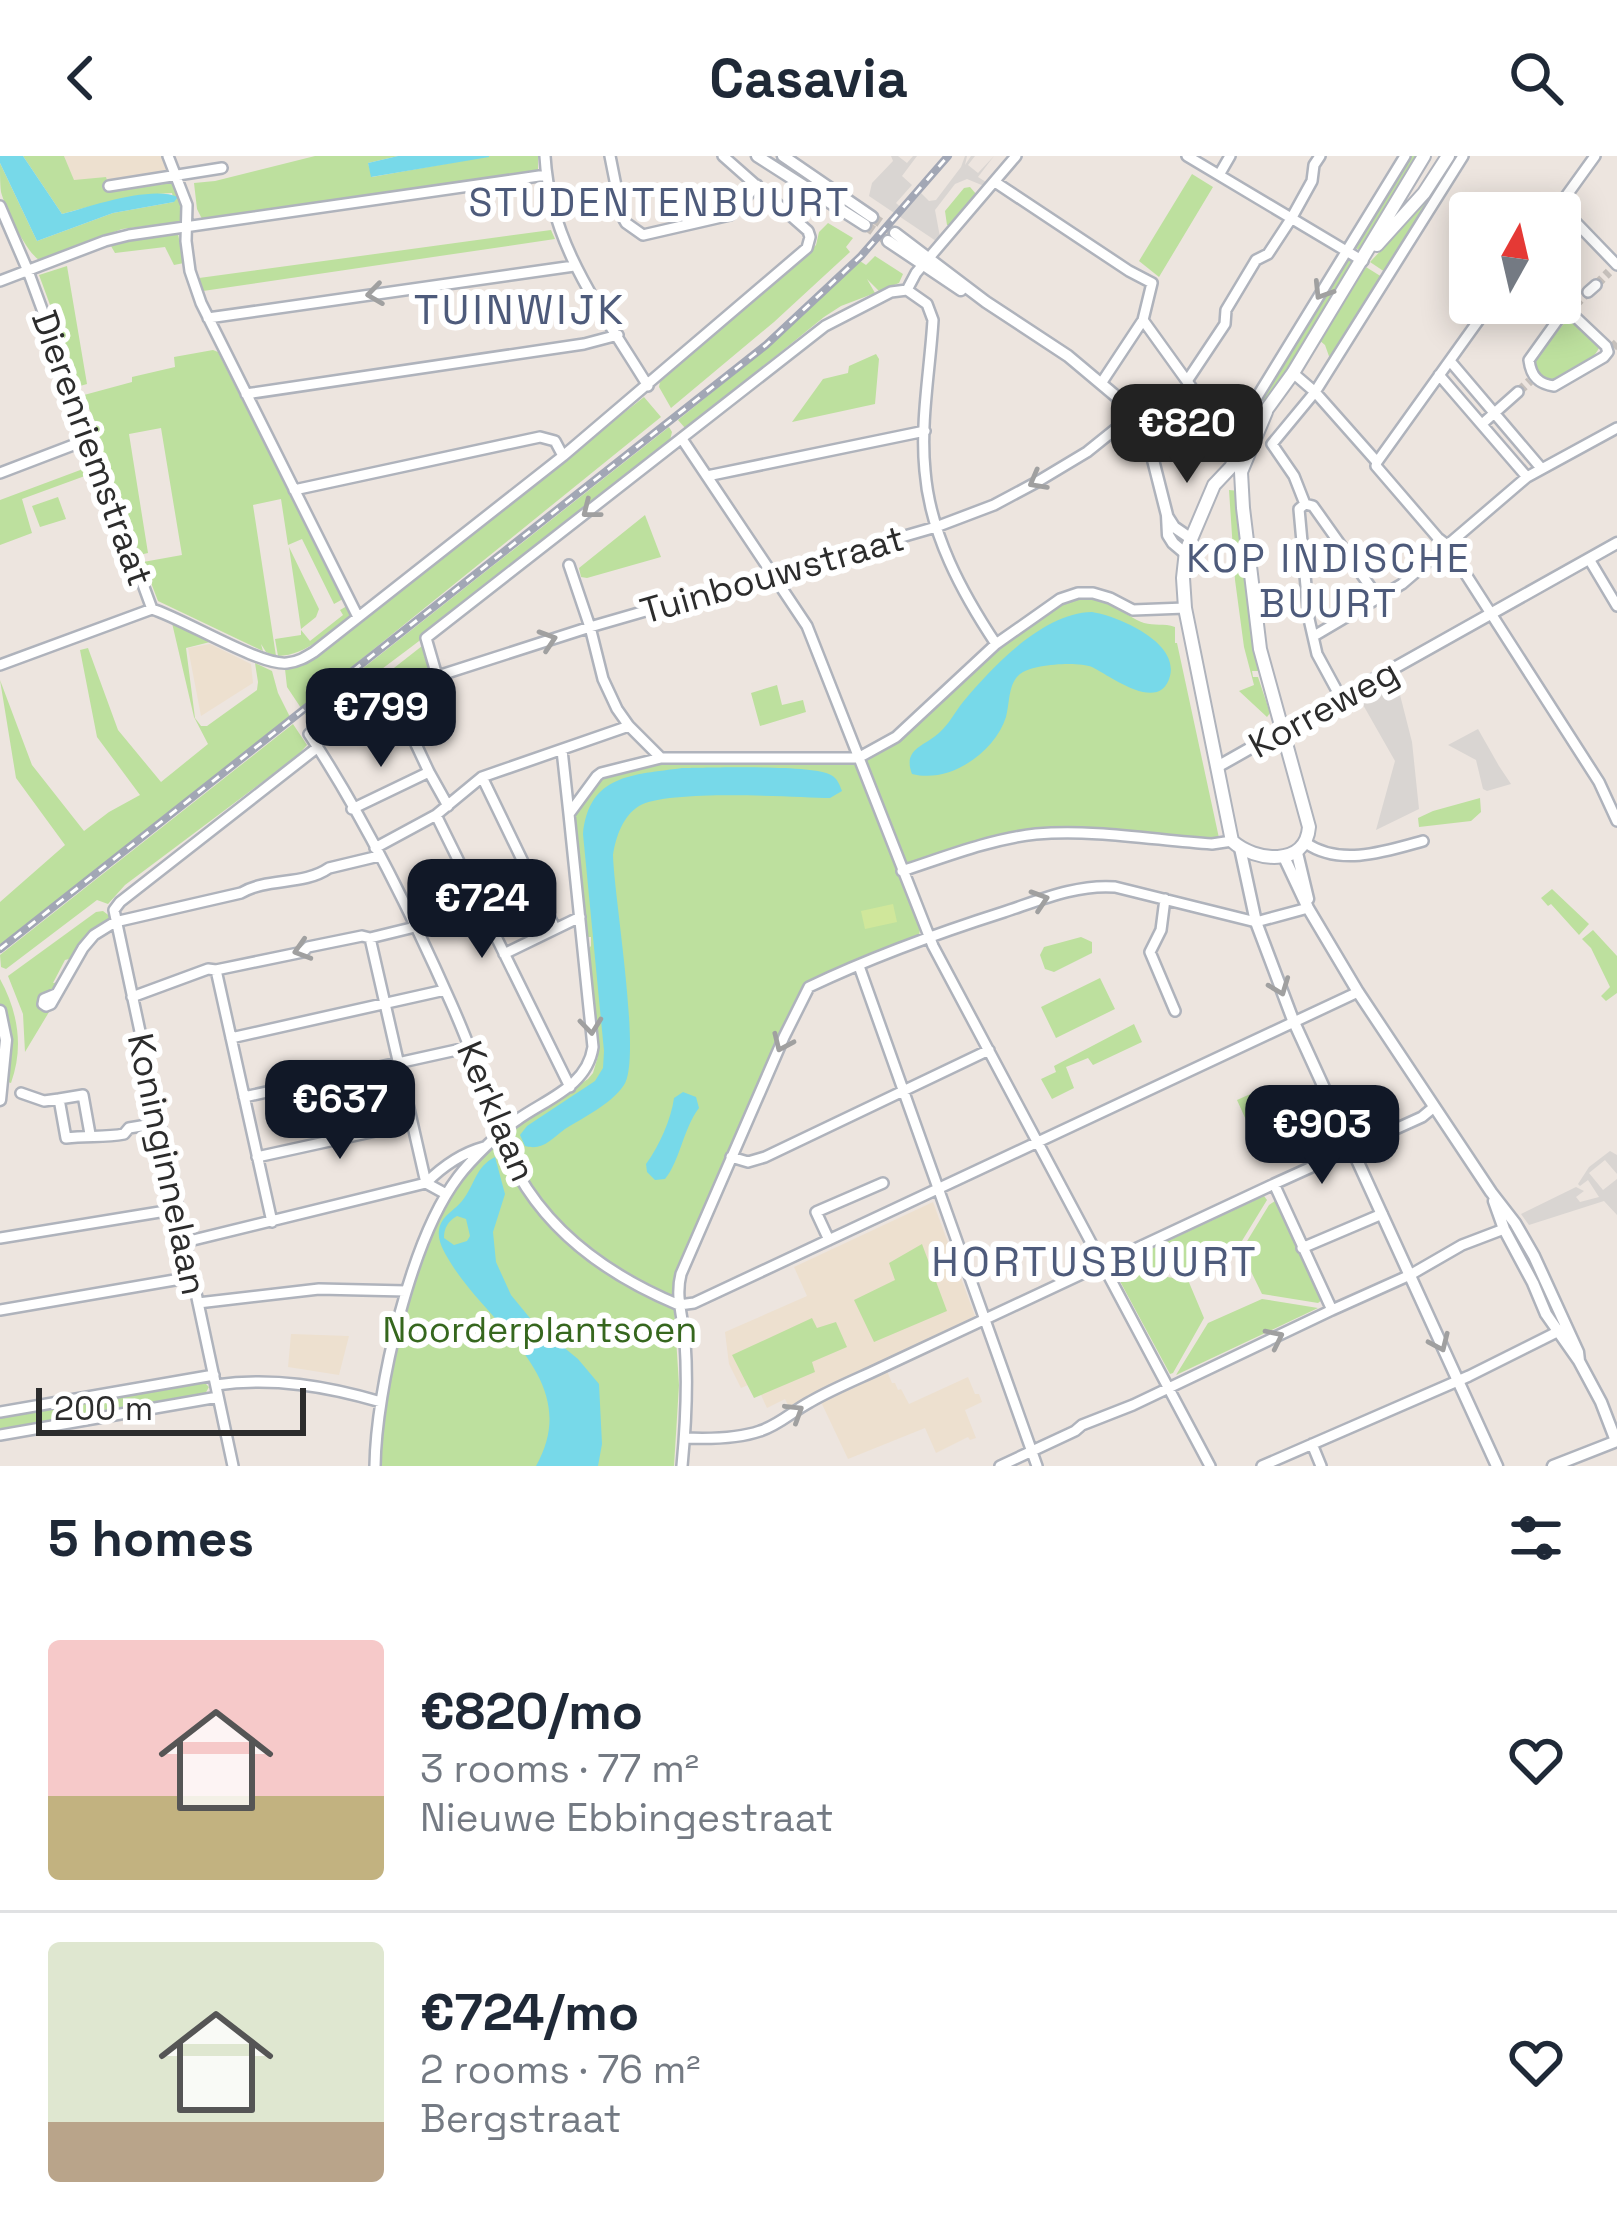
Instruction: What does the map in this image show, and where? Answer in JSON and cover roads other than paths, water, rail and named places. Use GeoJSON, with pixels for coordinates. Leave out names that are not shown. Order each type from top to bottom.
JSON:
{"type":"FeatureCollection","features":[{"type":"Feature","properties":{"kind":"main road"},"geometry":{"type":"LineString","coordinates":[[1233,474],[1214,484],[1190,538],[1183,578],[1185,608],[1236,845],[1251,853],[1296,851],[1309,827],[1258,638],[1233,474],[1254,427],[1294,373],[1424,156]]}},
{"type":"Feature","properties":{"kind":"main road"},"geometry":{"type":"LineString","coordinates":[[1365,258],[1411,210],[1448,156]]}},
{"type":"Feature","properties":{"kind":"street"},"geometry":{"type":"LineString","coordinates":[[168,156],[187,205],[190,271],[208,318],[358,617],[648,386],[807,248],[808,231],[723,156]]}},
{"type":"Feature","properties":{"kind":"street"},"geometry":{"type":"LineString","coordinates":[[545,156],[557,220],[574,266],[648,386]]}},
{"type":"Feature","properties":{"kind":"street"},"geometry":{"type":"LineString","coordinates":[[610,156],[622,216],[643,235],[730,214],[757,185]]}},
{"type":"Feature","properties":{"kind":"street"},"geometry":{"type":"LineString","coordinates":[[757,156],[868,221],[783,156]]}},
{"type":"Feature","properties":{"kind":"street"},"geometry":{"type":"LineString","coordinates":[[907,290],[1016,156]]}},
{"type":"Feature","properties":{"kind":"street"},"geometry":{"type":"LineString","coordinates":[[1187,156],[1365,258]]}},
{"type":"Feature","properties":{"kind":"street"},"geometry":{"type":"LineString","coordinates":[[1217,174],[1230,156]]}},
{"type":"Feature","properties":{"kind":"street"},"geometry":{"type":"LineString","coordinates":[[1187,382],[1225,324],[1226,310],[1256,260],[1268,254],[1291,218],[1320,156]]}},
{"type":"Feature","properties":{"kind":"street"},"geometry":{"type":"LineString","coordinates":[[1143,320],[1230,441],[1406,156]]}},
{"type":"Feature","properties":{"kind":"street"},"geometry":{"type":"LineString","coordinates":[[1305,504],[1294,476],[1272,444],[1315,392],[1463,156]]}},
{"type":"Feature","properties":{"kind":"street"},"geometry":{"type":"LineString","coordinates":[[1569,192],[1595,156]]}},
{"type":"Feature","properties":{"kind":"street"},"geometry":{"type":"LineString","coordinates":[[109,186],[223,168]]}},
{"type":"Feature","properties":{"kind":"street"},"geometry":{"type":"LineString","coordinates":[[0,281],[105,241],[546,175]]}},
{"type":"Feature","properties":{"kind":"street"},"geometry":{"type":"LineString","coordinates":[[995,182],[1152,283],[1143,320],[1102,382]]}},
{"type":"Feature","properties":{"kind":"street","name":"Dierenriemstraat"},"geometry":{"type":"LineString","coordinates":[[0,206],[152,609],[285,664],[309,655],[358,617]]}},
{"type":"Feature","properties":{"kind":"street"},"geometry":{"type":"LineString","coordinates":[[1581,233],[1614,267]]}},
{"type":"Feature","properties":{"kind":"street"},"geometry":{"type":"LineString","coordinates":[[892,237],[1068,356],[1133,415],[1149,444],[1170,539],[1186,554]]}},
{"type":"Feature","properties":{"kind":"street"},"geometry":{"type":"LineString","coordinates":[[208,318],[574,266]]}},
{"type":"Feature","properties":{"kind":"street"},"geometry":{"type":"LineString","coordinates":[[437,676],[426,638],[825,326],[891,292],[907,290],[927,304],[933,320],[924,468],[936,527],[975,612],[996,644]]}},
{"type":"Feature","properties":{"kind":"street"},"geometry":{"type":"LineString","coordinates":[[1572,308],[1610,349],[1554,386],[1532,379],[1529,360],[1562,314],[1572,308]]}},
{"type":"Feature","properties":{"kind":"street"},"geometry":{"type":"LineString","coordinates":[[1476,324],[1376,466],[1447,545],[1599,782],[1617,821]]}},
{"type":"Feature","properties":{"kind":"street"},"geometry":{"type":"LineString","coordinates":[[246,394],[617,335]]}},
{"type":"Feature","properties":{"kind":"street"},"geometry":{"type":"LineString","coordinates":[[1450,361],[1541,468]]}},
{"type":"Feature","properties":{"kind":"street"},"geometry":{"type":"LineString","coordinates":[[1294,373],[1377,462]]}},
{"type":"Feature","properties":{"kind":"street"},"geometry":{"type":"LineString","coordinates":[[1439,375],[1527,477]]}},
{"type":"Feature","properties":{"kind":"street"},"geometry":{"type":"LineString","coordinates":[[1482,424],[1518,392]]}},
{"type":"Feature","properties":{"kind":"street","name":"Tuinbouwstraat"},"geometry":{"type":"LineString","coordinates":[[309,734],[388,688],[936,527],[994,505],[1088,452],[1133,415]]}},
{"type":"Feature","properties":{"kind":"street"},"geometry":{"type":"LineString","coordinates":[[1314,636],[1402,584],[1527,477],[1617,428]]}},
{"type":"Feature","properties":{"kind":"street"},"geometry":{"type":"LineString","coordinates":[[707,476],[925,431]]}},
{"type":"Feature","properties":{"kind":"street"},"geometry":{"type":"LineString","coordinates":[[294,490],[540,437],[555,441],[563,455]]}},
{"type":"Feature","properties":{"kind":"street"},"geometry":{"type":"LineString","coordinates":[[0,473],[89,439]]}},
{"type":"Feature","properties":{"kind":"street"},"geometry":{"type":"LineString","coordinates":[[682,439],[812,637],[929,936],[1210,1466]]}},
{"type":"Feature","properties":{"kind":"street"},"geometry":{"type":"LineString","coordinates":[[1305,504],[1313,506],[1379,599]]}},
{"type":"Feature","properties":{"kind":"street"},"geometry":{"type":"LineString","coordinates":[[1305,504],[1299,509],[1304,579],[1317,654],[1342,700]]}},
{"type":"Feature","properties":{"kind":"street"},"geometry":{"type":"LineString","coordinates":[[1167,515],[1190,538]]}},
{"type":"Feature","properties":{"kind":"street","name":"Korreweg"},"geometry":{"type":"LineString","coordinates":[[1217,767],[1342,700],[1364,694],[1617,543]]}},
{"type":"Feature","properties":{"kind":"street"},"geometry":{"type":"LineString","coordinates":[[1589,559],[1613,592],[1617,606]]}},
{"type":"Feature","properties":{"kind":"street"},"geometry":{"type":"LineString","coordinates":[[569,565],[603,679],[617,709],[661,758]]}},
{"type":"Feature","properties":{"kind":"street"},"geometry":{"type":"LineString","coordinates":[[569,814],[602,772],[661,758],[858,758],[896,737],[996,644],[1060,599],[1094,593],[1133,610],[1185,608]]}},
{"type":"Feature","properties":{"kind":"street"},"geometry":{"type":"LineString","coordinates":[[0,665],[152,609]]}},
{"type":"Feature","properties":{"kind":"street"},"geometry":{"type":"LineString","coordinates":[[388,688],[448,806]]}},
{"type":"Feature","properties":{"kind":"street"},"geometry":{"type":"LineString","coordinates":[[56,994],[88,942],[115,922],[323,873],[377,852],[436,815],[482,777],[629,727]]}},
{"type":"Feature","properties":{"kind":"street","name":"Kerklaan"},"geometry":{"type":"LineString","coordinates":[[309,734],[377,852],[446,990],[517,1171],[559,1230],[583,1250],[679,1305]]}},
{"type":"Feature","properties":{"kind":"street"},"geometry":{"type":"LineString","coordinates":[[115,922],[115,907],[318,747]]}},
{"type":"Feature","properties":{"kind":"street"},"geometry":{"type":"LineString","coordinates":[[376,1466],[381,1402],[406,1292],[446,1194],[474,1158],[512,1123],[570,1087],[586,1071],[593,1047],[562,751]]}},
{"type":"Feature","properties":{"kind":"street"},"geometry":{"type":"LineString","coordinates":[[352,808],[429,772]]}},
{"type":"Feature","properties":{"kind":"street"},"geometry":{"type":"LineString","coordinates":[[482,777],[555,928]]}},
{"type":"Feature","properties":{"kind":"street"},"geometry":{"type":"LineString","coordinates":[[436,815],[570,1087]]}},
{"type":"Feature","properties":{"kind":"street"},"geometry":{"type":"LineString","coordinates":[[902,872],[993,842],[1036,835],[1236,845],[1256,922],[1293,1021],[1497,1466]]}},
{"type":"Feature","properties":{"kind":"street"},"geometry":{"type":"LineString","coordinates":[[1424,842],[1366,855],[1296,851],[1308,908],[1358,992],[1530,1249],[1561,1330]]}},
{"type":"Feature","properties":{"kind":"street"},"geometry":{"type":"LineString","coordinates":[[682,1466],[687,1385],[677,1291],[681,1274],[806,991],[929,936],[1095,885],[1256,922],[1308,908]]}},
{"type":"Feature","properties":{"kind":"street"},"geometry":{"type":"LineString","coordinates":[[1165,899],[1161,930],[1150,952],[1175,1012]]}},
{"type":"Feature","properties":{"kind":"street"},"geometry":{"type":"LineString","coordinates":[[504,954],[580,917]]}},
{"type":"Feature","properties":{"kind":"street","name":"Koninginnelaan"},"geometry":{"type":"LineString","coordinates":[[115,922],[233,1466]]}},
{"type":"Feature","properties":{"kind":"street"},"geometry":{"type":"LineString","coordinates":[[132,997],[208,969],[415,927]]}},
{"type":"Feature","properties":{"kind":"street"},"geometry":{"type":"LineString","coordinates":[[370,938],[426,1183],[446,1194]]}},
{"type":"Feature","properties":{"kind":"street"},"geometry":{"type":"LineString","coordinates":[[859,966],[1037,1466]]}},
{"type":"Feature","properties":{"kind":"street"},"geometry":{"type":"LineString","coordinates":[[216,970],[272,1222]]}},
{"type":"Feature","properties":{"kind":"street"},"geometry":{"type":"LineString","coordinates":[[231,1038],[446,990]]}},
{"type":"Feature","properties":{"kind":"street"},"geometry":{"type":"LineString","coordinates":[[679,1305],[694,1303],[1358,992]]}},
{"type":"Feature","properties":{"kind":"street"},"geometry":{"type":"LineString","coordinates":[[0,1011],[6,1040],[0,1100]]}},
{"type":"Feature","properties":{"kind":"street"},"geometry":{"type":"LineString","coordinates":[[244,1096],[470,1047]]}},
{"type":"Feature","properties":{"kind":"street"},"geometry":{"type":"LineString","coordinates":[[731,1157],[758,1160],[989,1050]]}},
{"type":"Feature","properties":{"kind":"street"},"geometry":{"type":"LineString","coordinates":[[21,1093],[44,1101],[83,1095],[90,1134]]}},
{"type":"Feature","properties":{"kind":"street"},"geometry":{"type":"LineString","coordinates":[[59,1099],[66,1138],[90,1134],[101,1138],[159,1123]]}},
{"type":"Feature","properties":{"kind":"street"},"geometry":{"type":"LineString","coordinates":[[685,1438],[756,1433],[805,1404],[1422,1117],[1434,1107]]}},
{"type":"Feature","properties":{"kind":"street"},"geometry":{"type":"LineString","coordinates":[[257,1157],[412,1123]]}},
{"type":"Feature","properties":{"kind":"street"},"geometry":{"type":"LineString","coordinates":[[185,1242],[426,1183],[469,1151],[489,1146]]}},
{"type":"Feature","properties":{"kind":"street"},"geometry":{"type":"LineString","coordinates":[[829,1240],[816,1212],[883,1183]]}},
{"type":"Feature","properties":{"kind":"street"},"geometry":{"type":"LineString","coordinates":[[1274,1184],[1332,1310]]}},
{"type":"Feature","properties":{"kind":"street"},"geometry":{"type":"LineString","coordinates":[[1491,1192],[1504,1228],[1578,1352],[1617,1441],[1553,1466]]}},
{"type":"Feature","properties":{"kind":"street"},"geometry":{"type":"LineString","coordinates":[[0,1238],[178,1209]]}},
{"type":"Feature","properties":{"kind":"street"},"geometry":{"type":"LineString","coordinates":[[1302,1248],[1382,1214]]}},
{"type":"Feature","properties":{"kind":"street"},"geometry":{"type":"LineString","coordinates":[[1000,1466],[1504,1228]]}},
{"type":"Feature","properties":{"kind":"street"},"geometry":{"type":"LineString","coordinates":[[0,1310],[193,1277]]}},
{"type":"Feature","properties":{"kind":"street"},"geometry":{"type":"LineString","coordinates":[[198,1303],[319,1289],[406,1292]]}},
{"type":"Feature","properties":{"kind":"street"},"geometry":{"type":"LineString","coordinates":[[1262,1466],[1561,1330]]}},
{"type":"Feature","properties":{"kind":"street"},"geometry":{"type":"LineString","coordinates":[[0,1412],[272,1381],[307,1384],[381,1402]]}},
{"type":"Feature","properties":{"kind":"street"},"geometry":{"type":"LineString","coordinates":[[0,1435],[216,1386]]}},
{"type":"Feature","properties":{"kind":"street"},"geometry":{"type":"LineString","coordinates":[[1601,1402],[1617,1423]]}},
{"type":"Feature","properties":{"kind":"street"},"geometry":{"type":"LineString","coordinates":[[1312,1444],[1321,1466]]}},
{"type":"Feature","properties":{"kind":"water"},"geometry":{"type":"Polygon","coordinates":[[[0,156],[23,156],[62,214],[138,195],[178,197],[174,202],[113,213],[37,241],[0,156]]]}},
{"type":"Feature","properties":{"kind":"water"},"geometry":{"type":"Polygon","coordinates":[[[398,156],[489,157],[371,177],[368,163],[398,156]]]}},
{"type":"Feature","properties":{"kind":"water"},"geometry":{"type":"Polygon","coordinates":[[[1092,612],[1130,625],[1156,642],[1170,664],[1164,687],[1156,692],[1134,689],[1085,665],[1034,668],[1013,683],[1006,717],[981,753],[956,770],[912,774],[913,753],[943,729],[1004,658],[1055,621],[1092,612]]]}},
{"type":"Feature","properties":{"kind":"water"},"geometry":{"type":"Polygon","coordinates":[[[682,768],[821,772],[835,778],[842,791],[830,798],[676,797],[639,806],[629,815],[613,855],[629,1012],[629,1069],[624,1085],[604,1105],[546,1143],[525,1146],[520,1135],[527,1126],[595,1081],[603,1068],[583,834],[587,814],[594,799],[616,781],[682,768]]]}},
{"type":"Feature","properties":{"kind":"water"},"geometry":{"type":"Polygon","coordinates":[[[683,1092],[696,1097],[699,1108],[670,1172],[665,1179],[655,1180],[646,1164],[664,1132],[674,1098],[683,1092]]]}},
{"type":"Feature","properties":{"kind":"water"},"geometry":{"type":"Polygon","coordinates":[[[495,1157],[505,1194],[493,1232],[496,1262],[511,1295],[599,1384],[602,1444],[598,1466],[536,1466],[548,1436],[549,1408],[541,1382],[441,1244],[442,1221],[462,1201],[495,1157]],[[466,1219],[451,1220],[444,1238],[454,1245],[467,1241],[466,1219]]]}},
{"type":"Feature","properties":{"kind":"tunnel"},"geometry":{"type":"LineString","coordinates":[[872,217],[895,233]]}},
{"type":"Feature","properties":{"kind":"tunnel"},"geometry":{"type":"LineString","coordinates":[[865,225],[888,241]]}},
{"type":"Feature","properties":{"kind":"tunnel"},"geometry":{"type":"LineString","coordinates":[[1596,285],[1609,272]]}},
{"type":"Feature","properties":{"kind":"tunnel"},"geometry":{"type":"LineString","coordinates":[[1581,299],[1588,292]]}},
{"type":"Feature","properties":{"kind":"tunnel"},"geometry":{"type":"LineString","coordinates":[[1613,347],[1617,343]]}},
{"type":"Feature","properties":{"kind":"tunnel"},"geometry":{"type":"LineString","coordinates":[[1518,392],[1530,381]]}},
{"type":"Feature","properties":{"kind":"railway"},"geometry":{"type":"LineString","coordinates":[[0,949],[766,345],[861,256],[948,156]]}},
{"type":"Feature","properties":{"kind":"district","name":"STUDENTENBUURT"},"geometry":{"type":"Point","coordinates":[660,202]}},
{"type":"Feature","properties":{"kind":"district","name":"TUINWIJK"},"geometry":{"type":"Point","coordinates":[520,309]}},
{"type":"Feature","properties":{"kind":"district","name":"KOP INDISCHE BUURT"},"geometry":{"type":"Point","coordinates":[1329,580]}},
{"type":"Feature","properties":{"kind":"district","name":"HORTUSBUURT"},"geometry":{"type":"Point","coordinates":[1095,1261]}},
{"type":"Feature","properties":{"kind":"park label","name":"Noorderplantsoen"},"geometry":{"type":"Point","coordinates":[540,1329]}}]}
